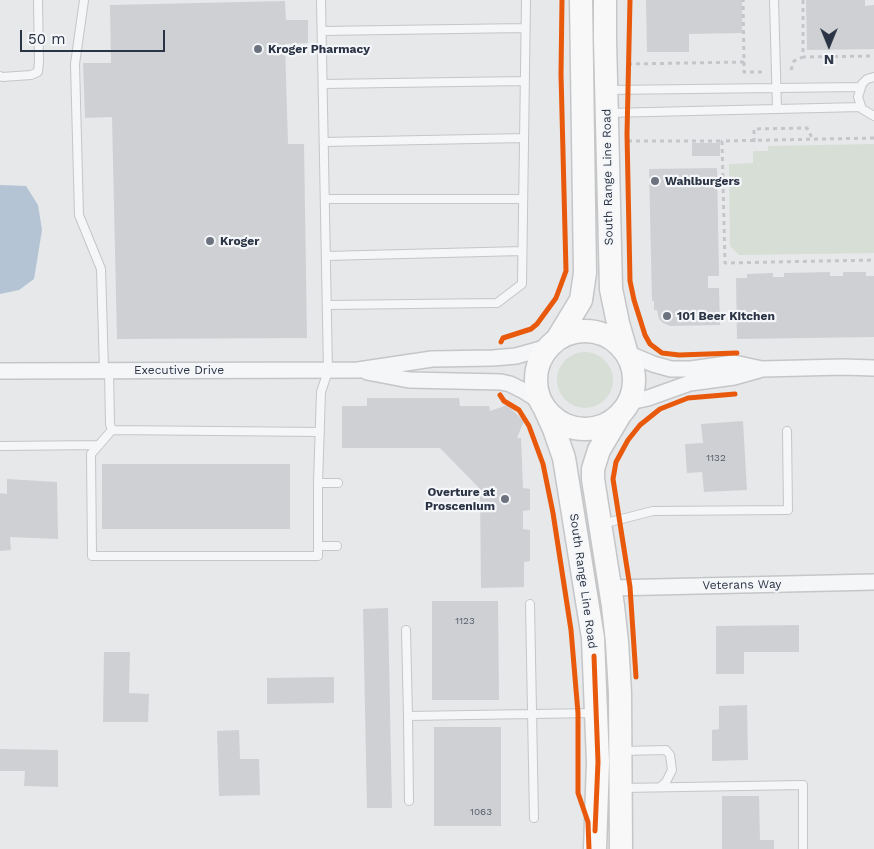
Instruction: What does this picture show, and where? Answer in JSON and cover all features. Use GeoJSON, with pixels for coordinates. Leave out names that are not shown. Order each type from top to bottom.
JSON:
{"type":"FeatureCollection","features":[{"type":"Feature","properties":{"kind":"main road","name":"South Range Line Road"},"geometry":{"type":"LineString","coordinates":[[553,342],[581,300],[585,273],[581,0]]}},
{"type":"Feature","properties":{"kind":"main road","name":"South Range Line Road"},"geometry":{"type":"LineString","coordinates":[[605,0],[617,90],[611,289],[626,352]]}},
{"type":"Feature","properties":{"kind":"main road"},"geometry":{"type":"LineString","coordinates":[[587,330],[602,333],[615,340],[626,352],[634,370],[635,381],[626,408],[612,421],[600,427],[588,429],[575,428],[563,424],[552,417],[542,405],[537,391],[537,367],[541,356],[553,342],[572,332],[587,330]]}},
{"type":"Feature","properties":{"kind":"main road","name":"South Range Line Road"},"geometry":{"type":"LineString","coordinates":[[542,405],[554,429],[564,458],[591,624],[598,762],[595,849]]}},
{"type":"Feature","properties":{"kind":"main road","name":"South Range Line Road"},"geometry":{"type":"LineString","coordinates":[[621,849],[620,693],[613,606],[594,488],[593,469],[602,444],[626,408]]}},
{"type":"Feature","properties":{"kind":"street","name":"Executive Drive"},"geometry":{"type":"LineString","coordinates":[[0,371],[358,370],[432,359],[516,356],[553,342]]}},
{"type":"Feature","properties":{"kind":"street"},"geometry":{"type":"LineString","coordinates":[[626,352],[653,364],[671,369],[691,369],[734,364],[762,369],[874,368]]}},
{"type":"Feature","properties":{"kind":"street"},"geometry":{"type":"LineString","coordinates":[[626,408],[690,383],[734,377],[762,369]]}},
{"type":"Feature","properties":{"kind":"street","name":"Executive Drive"},"geometry":{"type":"LineString","coordinates":[[358,370],[410,380],[501,382],[522,390],[542,405]]}},
{"type":"Feature","properties":{"kind":"street","name":"Veterans Way"},"geometry":{"type":"LineString","coordinates":[[610,588],[874,582]]}},
{"type":"Feature","properties":{"kind":"lane"},"geometry":{"type":"LineString","coordinates":[[0,76],[31,75],[38,72],[38,0]]}},
{"type":"Feature","properties":{"kind":"lane"},"geometry":{"type":"LineString","coordinates":[[84,0],[75,64],[79,215],[101,268],[106,370],[112,430]]}},
{"type":"Feature","properties":{"kind":"lane"},"geometry":{"type":"LineString","coordinates":[[320,432],[112,430],[92,454],[92,556],[318,556],[321,392],[328,370],[321,0]]}},
{"type":"Feature","properties":{"kind":"lane"},"geometry":{"type":"LineString","coordinates":[[327,305],[497,303],[522,284],[526,0]]}},
{"type":"Feature","properties":{"kind":"lane"},"geometry":{"type":"LineString","coordinates":[[774,0],[777,109]]}},
{"type":"Feature","properties":{"kind":"lane"},"geometry":{"type":"LineString","coordinates":[[322,31],[525,28]]}},
{"type":"Feature","properties":{"kind":"lane"},"geometry":{"type":"LineString","coordinates":[[874,77],[867,79],[860,87],[858,97],[861,107],[868,114],[874,116]]}},
{"type":"Feature","properties":{"kind":"lane"},"geometry":{"type":"LineString","coordinates":[[322,84],[525,82]]}},
{"type":"Feature","properties":{"kind":"lane"},"geometry":{"type":"LineString","coordinates":[[617,90],[860,87]]}},
{"type":"Feature","properties":{"kind":"lane"},"geometry":{"type":"LineString","coordinates":[[617,113],[861,107]]}},
{"type":"Feature","properties":{"kind":"lane"},"geometry":{"type":"LineString","coordinates":[[324,142],[524,138]]}},
{"type":"Feature","properties":{"kind":"lane"},"geometry":{"type":"LineString","coordinates":[[325,199],[523,199]]}},
{"type":"Feature","properties":{"kind":"lane"},"geometry":{"type":"LineString","coordinates":[[326,256],[522,251]]}},
{"type":"Feature","properties":{"kind":"lane"},"geometry":{"type":"LineString","coordinates":[[600,524],[653,511],[788,510],[787,431]]}},
{"type":"Feature","properties":{"kind":"lane"},"geometry":{"type":"LineString","coordinates":[[0,446],[99,445]]}},
{"type":"Feature","properties":{"kind":"lane"},"geometry":{"type":"LineString","coordinates":[[318,483],[338,483]]}},
{"type":"Feature","properties":{"kind":"lane"},"geometry":{"type":"LineString","coordinates":[[318,546],[337,546]]}},
{"type":"Feature","properties":{"kind":"lane"},"geometry":{"type":"LineString","coordinates":[[530,604],[534,818]]}},
{"type":"Feature","properties":{"kind":"lane"},"geometry":{"type":"LineString","coordinates":[[406,630],[410,801]]}},
{"type":"Feature","properties":{"kind":"lane"},"geometry":{"type":"LineString","coordinates":[[408,716],[597,713]]}},
{"type":"Feature","properties":{"kind":"lane"},"geometry":{"type":"LineString","coordinates":[[620,751],[666,750],[670,755],[672,770],[666,782],[660,787]]}},
{"type":"Feature","properties":{"kind":"lane"},"geometry":{"type":"LineString","coordinates":[[620,788],[803,786],[803,849]]}},
{"type":"Feature","properties":{"kind":"path"},"geometry":{"type":"LineString","coordinates":[[744,0],[744,72],[763,72]]}},
{"type":"Feature","properties":{"kind":"path"},"geometry":{"type":"LineString","coordinates":[[802,0],[803,57]]}},
{"type":"Feature","properties":{"kind":"path"},"geometry":{"type":"LineString","coordinates":[[617,90],[628,64],[629,56]]}},
{"type":"Feature","properties":{"kind":"path"},"geometry":{"type":"LineString","coordinates":[[791,70],[794,61],[803,57],[874,56]]}},
{"type":"Feature","properties":{"kind":"path"},"geometry":{"type":"LineString","coordinates":[[628,64],[744,62]]}},
{"type":"Feature","properties":{"kind":"path"},"geometry":{"type":"LineString","coordinates":[[617,113],[628,141],[628,151]]}},
{"type":"Feature","properties":{"kind":"path"},"geometry":{"type":"LineString","coordinates":[[754,142],[754,129],[807,128],[814,140]]}},
{"type":"Feature","properties":{"kind":"path"},"geometry":{"type":"LineString","coordinates":[[628,141],[754,142],[874,138]]}},
{"type":"Feature","properties":{"kind":"path"},"geometry":{"type":"LineString","coordinates":[[722,141],[725,263],[874,260]]}},
{"type":"Feature","properties":{"kind":"shaded area"},"geometry":{"type":"Polygon","coordinates":[[[874,144],[874,253],[739,255],[730,246],[729,164],[753,163],[753,151],[768,151],[768,146],[874,144]]]}},
{"type":"Feature","properties":{"kind":"shaded area"},"geometry":{"type":"Polygon","coordinates":[[[585,352],[600,357],[608,365],[613,380],[608,395],[600,403],[585,408],[570,403],[562,395],[557,380],[562,365],[570,357],[585,352]]]}},
{"type":"Feature","properties":{"kind":"water"},"geometry":{"type":"Polygon","coordinates":[[[0,185],[26,186],[38,205],[42,230],[34,279],[19,290],[0,294],[0,185]]]}},
{"type":"Feature","properties":{"kind":"building"},"geometry":{"type":"Polygon","coordinates":[[[646,0],[742,0],[742,33],[689,34],[689,52],[647,52],[646,0]]]}},
{"type":"Feature","properties":{"kind":"building"},"geometry":{"type":"Polygon","coordinates":[[[806,0],[865,0],[865,6],[874,5],[874,49],[807,50],[806,0]]]}},
{"type":"Feature","properties":{"kind":"building","name":"Kroger"},"geometry":{"type":"Polygon","coordinates":[[[285,1],[286,20],[308,20],[308,43],[285,44],[288,144],[304,144],[307,338],[117,339],[112,117],[85,118],[83,63],[111,63],[110,5],[285,1]]]}},
{"type":"Feature","properties":{"kind":"building"},"geometry":{"type":"Polygon","coordinates":[[[692,143],[720,143],[720,156],[692,156],[692,143]]]}},
{"type":"Feature","properties":{"kind":"building"},"geometry":{"type":"Polygon","coordinates":[[[717,168],[719,276],[708,276],[708,288],[719,288],[720,325],[670,326],[659,319],[657,310],[654,310],[654,301],[652,301],[649,169],[717,168]]]}},
{"type":"Feature","properties":{"kind":"building"},"geometry":{"type":"Polygon","coordinates":[[[830,272],[830,276],[843,276],[843,272],[866,272],[866,276],[874,276],[874,337],[737,339],[736,278],[747,278],[747,274],[773,273],[773,277],[784,277],[784,273],[830,272]]]}},
{"type":"Feature","properties":{"kind":"building","name":"Overture at Proscenium"},"geometry":{"type":"Polygon","coordinates":[[[367,398],[459,398],[460,406],[489,406],[490,411],[507,405],[524,421],[517,438],[521,438],[523,488],[530,489],[530,510],[523,511],[523,529],[530,530],[530,561],[524,562],[524,587],[481,588],[480,489],[440,448],[342,448],[342,406],[367,406],[367,398]]]}},
{"type":"Feature","properties":{"kind":"building"},"geometry":{"type":"Polygon","coordinates":[[[743,421],[747,490],[704,492],[702,472],[687,473],[685,444],[703,443],[701,424],[743,421]]]}},
{"type":"Feature","properties":{"kind":"building"},"geometry":{"type":"Polygon","coordinates":[[[102,464],[290,464],[290,529],[102,529],[102,464]]]}},
{"type":"Feature","properties":{"kind":"building"},"geometry":{"type":"Polygon","coordinates":[[[7,479],[57,482],[58,539],[10,537],[11,550],[0,551],[0,493],[7,494],[7,479]]]}},
{"type":"Feature","properties":{"kind":"building"},"geometry":{"type":"Polygon","coordinates":[[[432,601],[498,601],[499,700],[432,700],[432,601]]]}},
{"type":"Feature","properties":{"kind":"building"},"geometry":{"type":"Polygon","coordinates":[[[388,608],[392,808],[367,808],[363,609],[388,608]]]}},
{"type":"Feature","properties":{"kind":"building"},"geometry":{"type":"Polygon","coordinates":[[[799,625],[799,652],[744,652],[744,674],[716,674],[716,626],[799,625]]]}},
{"type":"Feature","properties":{"kind":"building"},"geometry":{"type":"Polygon","coordinates":[[[104,652],[130,652],[129,693],[149,694],[148,722],[103,722],[104,652]]]}},
{"type":"Feature","properties":{"kind":"building"},"geometry":{"type":"Polygon","coordinates":[[[334,677],[334,703],[267,704],[267,678],[334,677]]]}},
{"type":"Feature","properties":{"kind":"building"},"geometry":{"type":"Polygon","coordinates":[[[747,705],[748,760],[712,761],[712,730],[719,729],[719,706],[747,705]]]}},
{"type":"Feature","properties":{"kind":"building"},"geometry":{"type":"Polygon","coordinates":[[[434,727],[501,727],[501,826],[434,826],[434,727]]]}},
{"type":"Feature","properties":{"kind":"building"},"geometry":{"type":"Polygon","coordinates":[[[239,730],[240,759],[259,759],[260,795],[219,796],[217,731],[239,730]]]}},
{"type":"Feature","properties":{"kind":"building"},"geometry":{"type":"Polygon","coordinates":[[[0,749],[58,750],[58,787],[24,786],[25,771],[0,771],[0,749]]]}},
{"type":"Feature","properties":{"kind":"building"},"geometry":{"type":"Polygon","coordinates":[[[722,796],[759,796],[760,840],[774,840],[774,849],[722,849],[722,796]]]}},
{"type":"Feature","properties":{"kind":"cycle path"},"geometry":{"type":"LineString","coordinates":[[501,342],[503,338],[531,329],[537,324],[556,298],[566,271],[561,74],[562,0]]}},
{"type":"Feature","properties":{"kind":"cycle path"},"geometry":{"type":"LineString","coordinates":[[630,0],[627,134],[630,281],[634,300],[645,335],[650,344],[662,353],[679,355],[737,353]]}},
{"type":"Feature","properties":{"kind":"cycle path"},"geometry":{"type":"LineString","coordinates":[[636,677],[630,587],[613,479],[616,462],[628,440],[640,425],[660,409],[688,398],[735,394]]}},
{"type":"Feature","properties":{"kind":"cycle path"},"geometry":{"type":"LineString","coordinates":[[500,395],[504,401],[519,410],[529,426],[543,464],[553,513],[571,630],[578,713],[578,793],[588,822],[589,849]]}},
{"type":"Feature","properties":{"kind":"cycle path"},"geometry":{"type":"LineString","coordinates":[[594,656],[598,762],[595,831]]}},
{"type":"Feature","properties":{"kind":"place","name":"Kroger Pharmacy"},"geometry":{"type":"Point","coordinates":[258,49]}},
{"type":"Feature","properties":{"kind":"place","name":"Wahlburgers"},"geometry":{"type":"Point","coordinates":[655,181]}},
{"type":"Feature","properties":{"kind":"place","name":"Kroger"},"geometry":{"type":"Point","coordinates":[210,241]}},
{"type":"Feature","properties":{"kind":"place","name":"101 Beer Kitchen"},"geometry":{"type":"Point","coordinates":[667,316]}},
{"type":"Feature","properties":{"kind":"place","name":"Overture at Proscenium"},"geometry":{"type":"Point","coordinates":[505,499]}}]}
